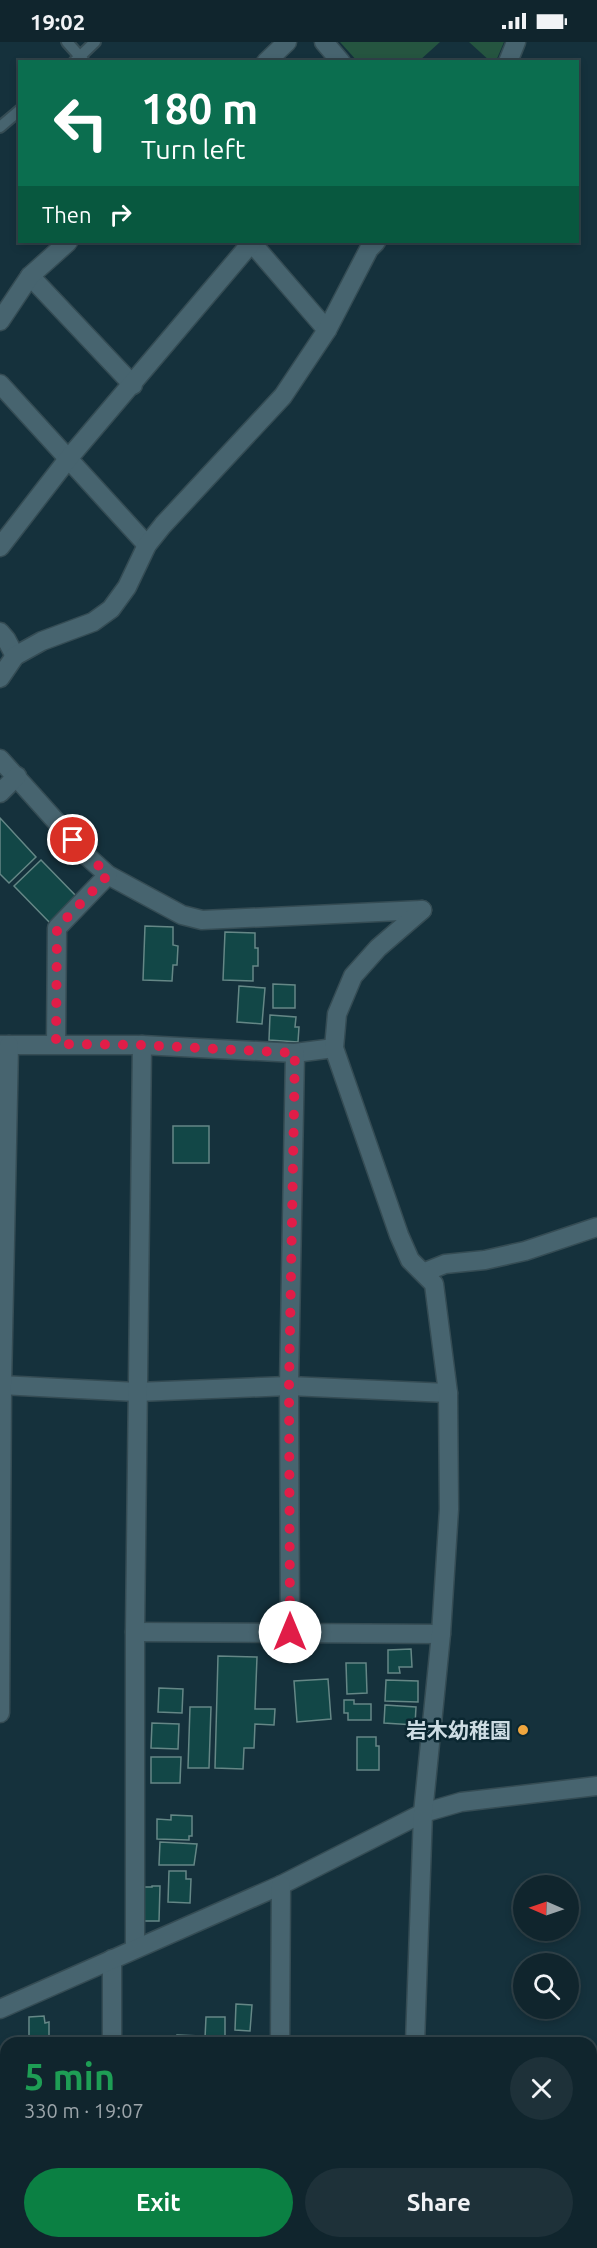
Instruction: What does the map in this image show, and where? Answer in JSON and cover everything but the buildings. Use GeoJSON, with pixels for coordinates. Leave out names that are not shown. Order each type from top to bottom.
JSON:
{"type":"FeatureCollection","features":[{"type":"Feature","properties":{"kind":"street"},"geometry":{"type":"LineString","coordinates":[[268,60],[287,42]]}},
{"type":"Feature","properties":{"kind":"street"},"geometry":{"type":"LineString","coordinates":[[324,42],[339,60]]}},
{"type":"Feature","properties":{"kind":"street"},"geometry":{"type":"LineString","coordinates":[[509,60],[516,42]]}},
{"type":"Feature","properties":{"kind":"street"},"geometry":{"type":"LineString","coordinates":[[0,321],[30,276],[67,243]]}},
{"type":"Feature","properties":{"kind":"street"},"geometry":{"type":"LineString","coordinates":[[0,547],[68,459],[251,243]]}},
{"type":"Feature","properties":{"kind":"street"},"geometry":{"type":"LineString","coordinates":[[253,243],[327,330]]}},
{"type":"Feature","properties":{"kind":"street"},"geometry":{"type":"LineString","coordinates":[[0,678],[15,656],[42,641],[93,622],[111,609],[127,587],[147,545],[163,525],[283,396],[327,330],[369,249],[375,243]]}},
{"type":"Feature","properties":{"kind":"street"},"geometry":{"type":"LineString","coordinates":[[30,276],[133,385]]}},
{"type":"Feature","properties":{"kind":"street"},"geometry":{"type":"LineString","coordinates":[[0,384],[147,545]]}},
{"type":"Feature","properties":{"kind":"street"},"geometry":{"type":"LineString","coordinates":[[0,632],[15,656]]}},
{"type":"Feature","properties":{"kind":"street"},"geometry":{"type":"LineString","coordinates":[[0,759],[108,875],[182,915],[202,920],[422,910],[378,948],[353,976],[337,1014],[334,1048],[399,1235],[410,1260],[434,1284],[448,1393],[449,1509],[441,1634],[423,1813],[415,2037]]}},
{"type":"Feature","properties":{"kind":"street"},"geometry":{"type":"LineString","coordinates":[[0,793],[17,776]]}},
{"type":"Feature","properties":{"kind":"street"},"geometry":{"type":"LineString","coordinates":[[56,1044],[57,928],[108,875]]}},
{"type":"Feature","properties":{"kind":"street"},"geometry":{"type":"LineString","coordinates":[[0,1713],[4,1045],[142,1045],[295,1053],[334,1048]]}},
{"type":"Feature","properties":{"kind":"street"},"geometry":{"type":"LineString","coordinates":[[135,1948],[135,1632],[142,1045]]}},
{"type":"Feature","properties":{"kind":"street"},"geometry":{"type":"LineString","coordinates":[[290,1632],[289,1386],[295,1053]]}},
{"type":"Feature","properties":{"kind":"street"},"geometry":{"type":"LineString","coordinates":[[424,1272],[445,1264],[485,1260],[525,1251],[597,1227]]}},
{"type":"Feature","properties":{"kind":"street"},"geometry":{"type":"LineString","coordinates":[[1,1385],[137,1392],[289,1386],[448,1393]]}},
{"type":"Feature","properties":{"kind":"street"},"geometry":{"type":"LineString","coordinates":[[135,1632],[441,1634]]}},
{"type":"Feature","properties":{"kind":"street"},"geometry":{"type":"LineString","coordinates":[[0,2009],[281,1885],[423,1813],[461,1802],[597,1786]]}},
{"type":"Feature","properties":{"kind":"street"},"geometry":{"type":"LineString","coordinates":[[280,2037],[281,1885]]}},
{"type":"Feature","properties":{"kind":"street"},"geometry":{"type":"LineString","coordinates":[[112,1959],[112,2037]]}},
{"type":"Feature","properties":{"kind":"lane"},"geometry":{"type":"LineString","coordinates":[[67,42],[80,60],[95,42]]}},
{"type":"Feature","properties":{"kind":"lane"},"geometry":{"type":"LineString","coordinates":[[0,128],[18,112]]}},
{"type":"Feature","properties":{"kind":"green space"},"geometry":{"type":"Polygon","coordinates":[[[340,42],[440,42],[420,60],[356,60],[340,42]]]}},
{"type":"Feature","properties":{"kind":"green space"},"geometry":{"type":"Polygon","coordinates":[[[469,42],[504,42],[496,60],[489,60],[469,42]]]}},
{"type":"Feature","properties":{"kind":"place","name":"岩木幼稚園"},"geometry":{"type":"Point","coordinates":[523,1730]}},
{"type":"Feature","properties":{"kind":"route"},"geometry":{"type":"LineString","coordinates":[[73,840],[108,875],[57,928],[56,1044],[142,1045],[295,1053],[289,1386],[290,1632]]}}]}
